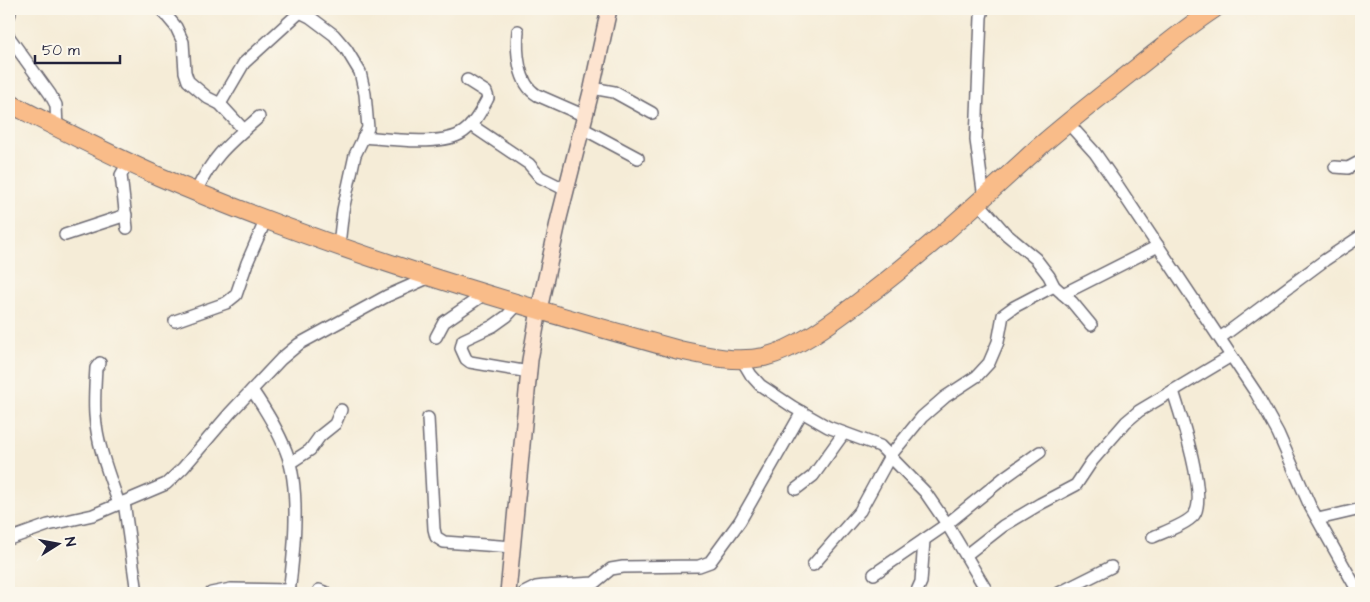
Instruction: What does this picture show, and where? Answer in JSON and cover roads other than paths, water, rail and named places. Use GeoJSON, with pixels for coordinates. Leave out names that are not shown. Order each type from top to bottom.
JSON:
{"type":"FeatureCollection","features":[{"type":"Feature","properties":{"kind":"main road"},"geometry":{"type":"LineString","coordinates":[[508,593],[530,372],[539,310],[609,9]]}},
{"type":"Feature","properties":{"kind":"main road"},"geometry":{"type":"LineString","coordinates":[[9,103],[128,163],[196,192],[430,277],[678,350],[711,357],[742,360],[766,356],[793,346],[844,314],[902,269],[1041,146],[1214,9]]}},
{"type":"Feature","properties":{"kind":"street"},"geometry":{"type":"LineString","coordinates":[[161,9],[176,27],[183,42],[185,72],[188,81],[208,98],[220,104],[244,130]]}},
{"type":"Feature","properties":{"kind":"street"},"geometry":{"type":"LineString","coordinates":[[983,9],[981,17],[976,140],[982,200],[1006,234],[1036,258],[1058,290],[1072,302],[1091,325]]}},
{"type":"Feature","properties":{"kind":"street"},"geometry":{"type":"LineString","coordinates":[[220,104],[244,63],[298,10],[334,36],[356,62],[360,72],[368,128],[355,155],[343,210],[339,245]]}},
{"type":"Feature","properties":{"kind":"street"},"geometry":{"type":"LineString","coordinates":[[518,31],[519,61],[523,77],[531,91],[584,122],[638,158]]}},
{"type":"Feature","properties":{"kind":"street"},"geometry":{"type":"LineString","coordinates":[[9,37],[56,105],[58,128]]}},
{"type":"Feature","properties":{"kind":"street"},"geometry":{"type":"LineString","coordinates":[[363,137],[436,140],[458,135],[470,125],[488,98],[486,92],[467,80]]}},
{"type":"Feature","properties":{"kind":"street"},"geometry":{"type":"LineString","coordinates":[[592,88],[614,92],[652,113]]}},
{"type":"Feature","properties":{"kind":"street"},"geometry":{"type":"LineString","coordinates":[[196,192],[203,176],[221,150],[260,117]]}},
{"type":"Feature","properties":{"kind":"street"},"geometry":{"type":"LineString","coordinates":[[1068,124],[1095,153],[1256,393],[1278,432],[1295,475],[1355,587]]}},
{"type":"Feature","properties":{"kind":"street"},"geometry":{"type":"LineString","coordinates":[[470,125],[528,164],[540,177],[566,190]]}},
{"type":"Feature","properties":{"kind":"street"},"geometry":{"type":"LineString","coordinates":[[1335,167],[1348,168],[1361,162]]}},
{"type":"Feature","properties":{"kind":"street"},"geometry":{"type":"LineString","coordinates":[[127,228],[122,175],[128,163]]}},
{"type":"Feature","properties":{"kind":"street"},"geometry":{"type":"LineString","coordinates":[[65,235],[126,215]]}},
{"type":"Feature","properties":{"kind":"street"},"geometry":{"type":"LineString","coordinates":[[175,321],[233,299],[266,219]]}},
{"type":"Feature","properties":{"kind":"street"},"geometry":{"type":"LineString","coordinates":[[1220,338],[1325,260],[1361,236]]}},
{"type":"Feature","properties":{"kind":"street"},"geometry":{"type":"LineString","coordinates":[[813,565],[860,511],[890,456],[922,417],[945,397],[977,376],[989,363],[998,342],[1003,315],[1014,306],[1058,290],[1158,246]]}},
{"type":"Feature","properties":{"kind":"street"},"geometry":{"type":"LineString","coordinates":[[9,539],[43,526],[92,515],[166,484],[208,441],[218,425],[281,359],[299,344],[387,296],[430,277]]}},
{"type":"Feature","properties":{"kind":"street"},"geometry":{"type":"LineString","coordinates":[[436,337],[444,322],[486,294]]}},
{"type":"Feature","properties":{"kind":"street"},"geometry":{"type":"LineString","coordinates":[[519,304],[493,326],[463,340],[461,348],[466,359],[470,362],[530,372]]}},
{"type":"Feature","properties":{"kind":"street"},"geometry":{"type":"LineString","coordinates":[[966,555],[1003,526],[1076,485],[1092,462],[1126,422],[1139,411],[1231,356]]}},
{"type":"Feature","properties":{"kind":"street"},"geometry":{"type":"LineString","coordinates":[[742,360],[760,385],[802,412],[828,427],[880,446],[925,492],[947,524],[988,593]]}},
{"type":"Feature","properties":{"kind":"street"},"geometry":{"type":"LineString","coordinates":[[100,364],[96,368],[95,415],[97,433],[106,466],[122,503],[137,593]]}},
{"type":"Feature","properties":{"kind":"street"},"geometry":{"type":"LineString","coordinates":[[211,593],[230,589],[290,592],[294,548],[294,491],[290,463],[286,450],[252,390]]}},
{"type":"Feature","properties":{"kind":"street"},"geometry":{"type":"LineString","coordinates":[[1153,537],[1189,519],[1195,513],[1197,504],[1193,459],[1173,390]]}},
{"type":"Feature","properties":{"kind":"street"},"geometry":{"type":"LineString","coordinates":[[290,463],[310,450],[320,436],[335,424],[341,410]]}},
{"type":"Feature","properties":{"kind":"street"},"geometry":{"type":"LineString","coordinates":[[524,593],[544,586],[594,583],[611,569],[624,567],[700,566],[710,562],[740,521],[802,412]]}},
{"type":"Feature","properties":{"kind":"street"},"geometry":{"type":"LineString","coordinates":[[428,418],[434,530],[436,537],[444,542],[513,547]]}},
{"type":"Feature","properties":{"kind":"street"},"geometry":{"type":"LineString","coordinates":[[796,489],[813,476],[844,432]]}},
{"type":"Feature","properties":{"kind":"street"},"geometry":{"type":"LineString","coordinates":[[874,574],[947,524],[1005,477],[1040,452]]}},
{"type":"Feature","properties":{"kind":"street"},"geometry":{"type":"LineString","coordinates":[[1318,519],[1361,509]]}},
{"type":"Feature","properties":{"kind":"street"},"geometry":{"type":"LineString","coordinates":[[916,593],[921,582],[924,540]]}},
{"type":"Feature","properties":{"kind":"street"},"geometry":{"type":"LineString","coordinates":[[1059,593],[1112,567]]}}]}
